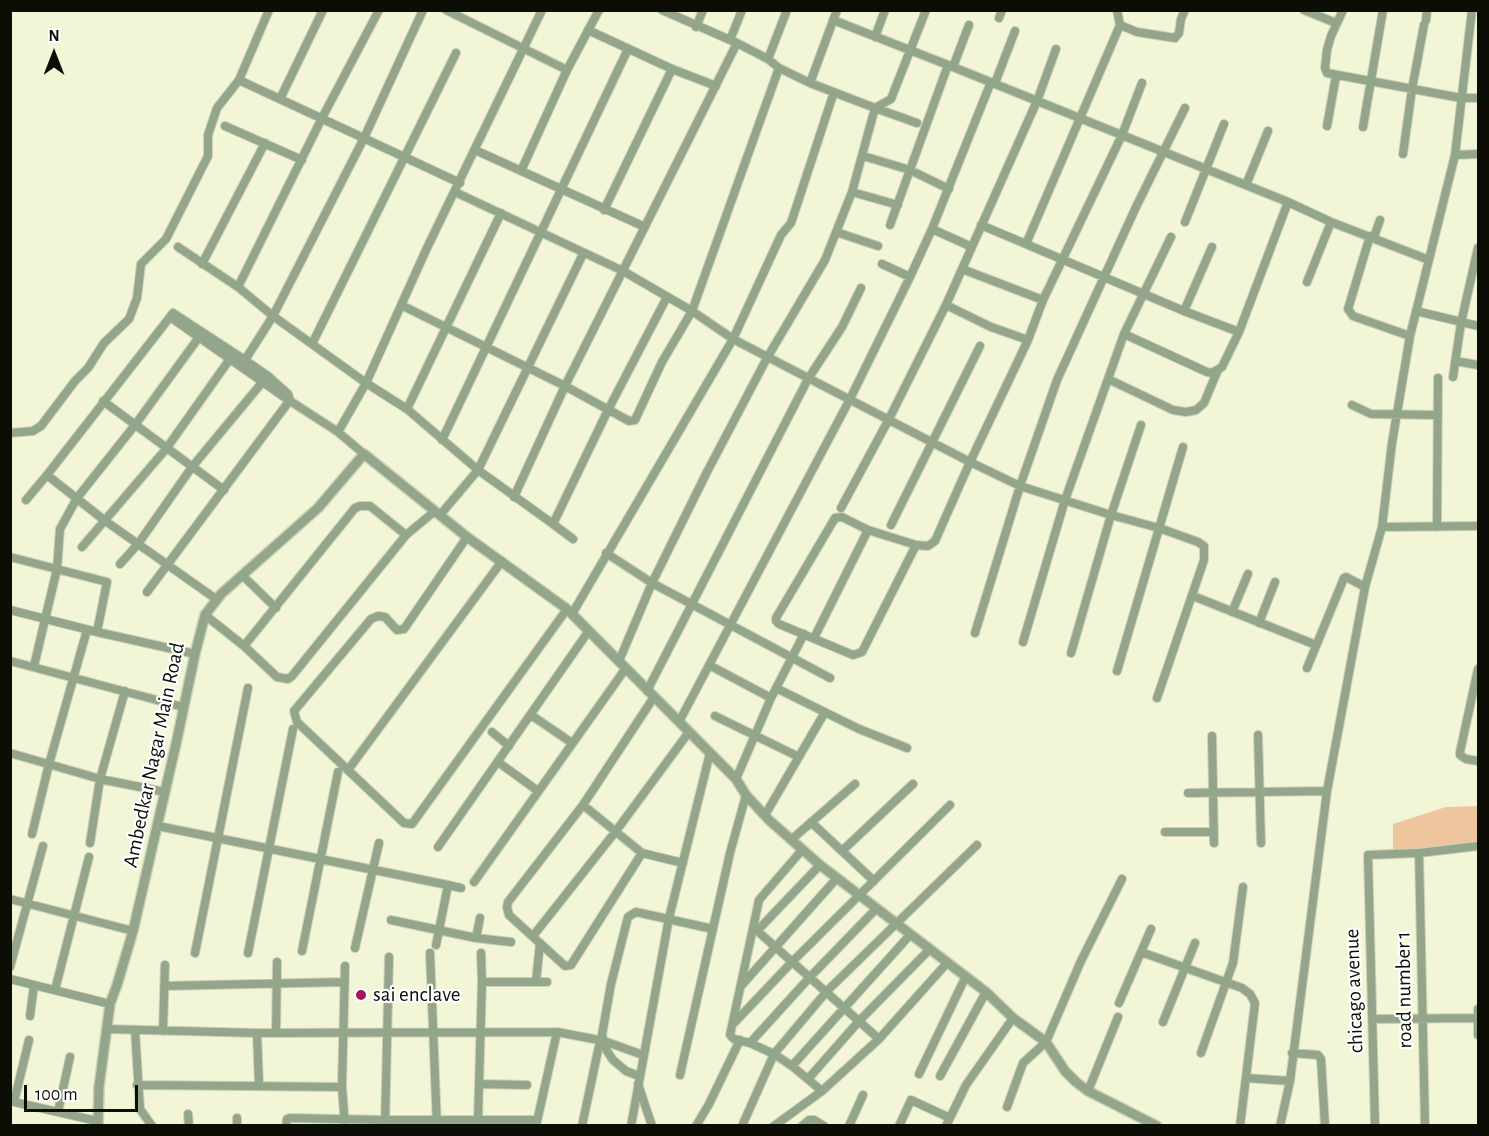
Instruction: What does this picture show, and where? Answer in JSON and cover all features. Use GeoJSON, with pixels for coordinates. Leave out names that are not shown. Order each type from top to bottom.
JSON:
{"type":"FeatureCollection","features":[{"type":"Feature","properties":{"kind":"street"},"geometry":{"type":"LineString","coordinates":[[10,433],[26,433],[41,426],[75,381],[88,369],[104,343],[129,319],[139,290],[141,264],[166,239],[208,156],[208,135],[217,108],[239,80],[269,10]]}},
{"type":"Feature","properties":{"kind":"street"},"geometry":{"type":"LineString","coordinates":[[280,99],[323,10]]}},
{"type":"Feature","properties":{"kind":"street"},"geometry":{"type":"LineString","coordinates":[[238,287],[322,118],[379,10]]}},
{"type":"Feature","properties":{"kind":"street"},"geometry":{"type":"LineString","coordinates":[[245,360],[273,316],[364,138],[423,10]]}},
{"type":"Feature","properties":{"kind":"street"},"geometry":{"type":"LineString","coordinates":[[446,10],[567,70]]}},
{"type":"Feature","properties":{"kind":"street"},"geometry":{"type":"LineString","coordinates":[[338,432],[366,382],[542,10]]}},
{"type":"Feature","properties":{"kind":"street"},"geometry":{"type":"LineString","coordinates":[[520,171],[567,70],[599,10]]}},
{"type":"Feature","properties":{"kind":"street"},"geometry":{"type":"LineString","coordinates":[[662,10],[696,27],[734,41],[768,59],[779,68],[810,83],[917,123]]}},
{"type":"Feature","properties":{"kind":"street"},"geometry":{"type":"LineString","coordinates":[[696,27],[703,10]]}},
{"type":"Feature","properties":{"kind":"street"},"geometry":{"type":"LineString","coordinates":[[514,496],[565,386],[716,86],[734,41],[742,10]]}},
{"type":"Feature","properties":{"kind":"street"},"geometry":{"type":"LineString","coordinates":[[768,59],[787,10]]}},
{"type":"Feature","properties":{"kind":"street"},"geometry":{"type":"LineString","coordinates":[[810,83],[837,10]]}},
{"type":"Feature","properties":{"kind":"street"},"geometry":{"type":"LineString","coordinates":[[875,36],[885,10]]}},
{"type":"Feature","properties":{"kind":"street"},"geometry":{"type":"LineString","coordinates":[[474,882],[572,743],[622,664],[652,583],[767,358],[825,260],[852,192],[875,108],[891,99],[927,10]]}},
{"type":"Feature","properties":{"kind":"street"},"geometry":{"type":"LineString","coordinates":[[1026,244],[1120,25],[1117,10]]}},
{"type":"Feature","properties":{"kind":"street"},"geometry":{"type":"LineString","coordinates":[[1120,25],[1137,32],[1175,38],[1179,33],[1185,10]]}},
{"type":"Feature","properties":{"kind":"street"},"geometry":{"type":"LineString","coordinates":[[1304,10],[1336,23]]}},
{"type":"Feature","properties":{"kind":"street"},"geometry":{"type":"LineString","coordinates":[[1343,10],[1327,50],[1325,68],[1327,73],[1461,98],[1479,98]]}},
{"type":"Feature","properties":{"kind":"street"},"geometry":{"type":"LineString","coordinates":[[1363,127],[1383,10]]}},
{"type":"Feature","properties":{"kind":"street"},"geometry":{"type":"LineString","coordinates":[[1403,154],[1412,89],[1428,10]]}},
{"type":"Feature","properties":{"kind":"street"},"geometry":{"type":"LineString","coordinates":[[1280,1125],[1290,1082],[1327,792],[1365,587],[1382,526],[1410,336],[1455,155],[1472,10]]}},
{"type":"Feature","properties":{"kind":"street"},"geometry":{"type":"LineString","coordinates":[[833,20],[1429,260]]}},
{"type":"Feature","properties":{"kind":"street"},"geometry":{"type":"LineString","coordinates":[[890,225],[969,25]]}},
{"type":"Feature","properties":{"kind":"street"},"geometry":{"type":"LineString","coordinates":[[588,30],[672,69],[716,86]]}},
{"type":"Feature","properties":{"kind":"street"},"geometry":{"type":"LineString","coordinates":[[680,720],[850,399],[910,277],[1015,31]]}},
{"type":"Feature","properties":{"kind":"street"},"geometry":{"type":"LineString","coordinates":[[841,508],[946,305],[1037,101],[1056,48]]}},
{"type":"Feature","properties":{"kind":"street"},"geometry":{"type":"LineString","coordinates":[[442,440],[628,49]]}},
{"type":"Feature","properties":{"kind":"street"},"geometry":{"type":"LineString","coordinates":[[312,342],[456,53]]}},
{"type":"Feature","properties":{"kind":"street"},"geometry":{"type":"LineString","coordinates":[[401,305],[565,386],[629,421],[637,418],[662,362],[692,311],[779,68]]}},
{"type":"Feature","properties":{"kind":"street"},"geometry":{"type":"LineString","coordinates":[[604,210],[672,69]]}},
{"type":"Feature","properties":{"kind":"street"},"geometry":{"type":"LineString","coordinates":[[1327,126],[1336,76]]}},
{"type":"Feature","properties":{"kind":"street"},"geometry":{"type":"LineString","coordinates":[[239,80],[460,183]]}},
{"type":"Feature","properties":{"kind":"street"},"geometry":{"type":"LineString","coordinates":[[916,545],[862,652],[853,655],[779,624],[776,618],[833,520],[842,517],[868,530],[916,545],[928,546],[935,541],[1028,340],[1043,300],[1122,135],[1142,83]]}},
{"type":"Feature","properties":{"kind":"street"},"geometry":{"type":"LineString","coordinates":[[467,537],[404,629],[397,630],[385,617],[378,616],[371,619],[294,711],[297,722],[404,824],[412,824],[570,611],[733,339],[781,235],[791,223],[834,92]]}},
{"type":"Feature","properties":{"kind":"street"},"geometry":{"type":"LineString","coordinates":[[975,633],[1020,486],[1057,380],[1136,207],[1185,108]]}},
{"type":"Feature","properties":{"kind":"street"},"geometry":{"type":"LineString","coordinates":[[1185,222],[1224,124]]}},
{"type":"Feature","properties":{"kind":"street"},"geometry":{"type":"LineString","coordinates":[[225,126],[302,160]]}},
{"type":"Feature","properties":{"kind":"street"},"geometry":{"type":"LineString","coordinates":[[1246,185],[1268,131]]}},
{"type":"Feature","properties":{"kind":"street"},"geometry":{"type":"LineString","coordinates":[[202,264],[265,143]]}},
{"type":"Feature","properties":{"kind":"street"},"geometry":{"type":"LineString","coordinates":[[475,150],[645,227]]}},
{"type":"Feature","properties":{"kind":"street"},"geometry":{"type":"LineString","coordinates":[[1455,155],[1479,154]]}},
{"type":"Feature","properties":{"kind":"street"},"geometry":{"type":"LineString","coordinates":[[863,156],[910,170],[949,189]]}},
{"type":"Feature","properties":{"kind":"street"},"geometry":{"type":"LineString","coordinates":[[455,192],[623,271],[767,358],[1020,486],[1159,528],[1204,546],[1204,560],[1193,596],[1157,698]]}},
{"type":"Feature","properties":{"kind":"street"},"geometry":{"type":"LineString","coordinates":[[852,192],[898,205]]}},
{"type":"Feature","properties":{"kind":"street"},"geometry":{"type":"LineString","coordinates":[[1108,379],[1173,410],[1186,412],[1196,410],[1204,403],[1217,372],[1222,367],[1239,332],[1288,202]]}},
{"type":"Feature","properties":{"kind":"street"},"geometry":{"type":"LineString","coordinates":[[406,409],[501,213]]}},
{"type":"Feature","properties":{"kind":"street"},"geometry":{"type":"LineString","coordinates":[[1380,220],[1348,309],[1353,316],[1410,336]]}},
{"type":"Feature","properties":{"kind":"street"},"geometry":{"type":"LineString","coordinates":[[1307,282],[1331,222]]}},
{"type":"Feature","properties":{"kind":"street"},"geometry":{"type":"LineString","coordinates":[[981,225],[1061,261],[1239,332]]}},
{"type":"Feature","properties":{"kind":"street"},"geometry":{"type":"LineString","coordinates":[[932,229],[972,247]]}},
{"type":"Feature","properties":{"kind":"street"},"geometry":{"type":"LineString","coordinates":[[836,232],[878,246]]}},
{"type":"Feature","properties":{"kind":"street"},"geometry":{"type":"LineString","coordinates":[[1023,642],[1065,500],[1124,334],[1171,237]]}},
{"type":"Feature","properties":{"kind":"street"},"geometry":{"type":"LineString","coordinates":[[178,247],[238,287],[273,316],[406,409],[478,470],[573,539]]}},
{"type":"Feature","properties":{"kind":"street"},"geometry":{"type":"LineString","coordinates":[[1184,311],[1212,247]]}},
{"type":"Feature","properties":{"kind":"street"},"geometry":{"type":"LineString","coordinates":[[1452,377],[1461,323],[1474,282],[1479,248]]}},
{"type":"Feature","properties":{"kind":"street"},"geometry":{"type":"LineString","coordinates":[[205,615],[244,646],[277,677],[288,680],[406,535],[437,513],[478,470],[583,254]]}},
{"type":"Feature","properties":{"kind":"street"},"geometry":{"type":"LineString","coordinates":[[882,264],[910,277]]}},
{"type":"Feature","properties":{"kind":"street"},"geometry":{"type":"LineString","coordinates":[[962,269],[1043,300]]}},
{"type":"Feature","properties":{"kind":"street"},"geometry":{"type":"LineString","coordinates":[[642,853],[571,965],[562,964],[509,915],[508,902],[583,805],[651,694],[692,603],[808,379],[842,327],[861,288]]}},
{"type":"Feature","properties":{"kind":"street"},"geometry":{"type":"LineString","coordinates":[[553,525],[608,410],[667,297]]}},
{"type":"Feature","properties":{"kind":"street"},"geometry":{"type":"LineString","coordinates":[[946,305],[991,327],[1028,340]]}},
{"type":"Feature","properties":{"kind":"street"},"geometry":{"type":"LineString","coordinates":[[1416,311],[1479,327]]}},
{"type":"Feature","properties":{"kind":"street"},"geometry":{"type":"LineString","coordinates":[[26,500],[173,313],[288,394],[290,400],[338,432],[467,537],[570,611],[588,632],[680,720],[736,779],[765,815],[819,865],[930,949],[986,993],[1013,1018],[1046,1042],[1065,1071],[1088,1091],[1157,1125]]}},
{"type":"Feature","properties":{"kind":"street"},"geometry":{"type":"LineString","coordinates":[[34,666],[57,569],[60,529],[77,498],[135,425],[201,334]]}},
{"type":"Feature","properties":{"kind":"street"},"geometry":{"type":"LineString","coordinates":[[1124,334],[1207,372],[1217,372]]}},
{"type":"Feature","properties":{"kind":"street"},"geometry":{"type":"LineString","coordinates":[[891,525],[980,346]]}},
{"type":"Feature","properties":{"kind":"street"},"geometry":{"type":"LineString","coordinates":[[233,356],[245,360],[265,379]]}},
{"type":"Feature","properties":{"kind":"street"},"geometry":{"type":"LineString","coordinates":[[82,547],[166,448],[233,356]]}},
{"type":"Feature","properties":{"kind":"street"},"geometry":{"type":"LineString","coordinates":[[1455,360],[1479,365]]}},
{"type":"Feature","properties":{"kind":"street"},"geometry":{"type":"LineString","coordinates":[[1437,527],[1438,378]]}},
{"type":"Feature","properties":{"kind":"street"},"geometry":{"type":"LineString","coordinates":[[120,564],[138,544],[192,467],[265,379]]}},
{"type":"Feature","properties":{"kind":"street"},"geometry":{"type":"LineString","coordinates":[[147,592],[169,566],[290,400]]}},
{"type":"Feature","properties":{"kind":"street"},"geometry":{"type":"LineString","coordinates":[[103,401],[224,490]]}},
{"type":"Feature","properties":{"kind":"street"},"geometry":{"type":"LineString","coordinates":[[1352,405],[1371,414],[1437,415]]}},
{"type":"Feature","properties":{"kind":"street"},"geometry":{"type":"LineString","coordinates":[[1071,653],[1111,515],[1141,425]]}},
{"type":"Feature","properties":{"kind":"street"},"geometry":{"type":"LineString","coordinates":[[1117,671],[1183,447]]}},
{"type":"Feature","properties":{"kind":"street","name":"Ambedkar Nagar Main Road"},"geometry":{"type":"LineString","coordinates":[[98,1123],[99,1087],[110,1004],[133,931],[205,615],[216,599],[242,574],[318,508],[364,454]]}},
{"type":"Feature","properties":{"kind":"street"},"geometry":{"type":"LineString","coordinates":[[47,475],[104,520],[216,599]]}},
{"type":"Feature","properties":{"kind":"street"},"geometry":{"type":"LineString","coordinates":[[244,646],[352,511],[360,506],[370,506],[406,535]]}},
{"type":"Feature","properties":{"kind":"street"},"geometry":{"type":"LineString","coordinates":[[1382,526],[1479,526]]}},
{"type":"Feature","properties":{"kind":"street"},"geometry":{"type":"LineString","coordinates":[[814,638],[868,530]]}},
{"type":"Feature","properties":{"kind":"street"},"geometry":{"type":"LineString","coordinates":[[606,553],[652,583],[830,678]]}},
{"type":"Feature","properties":{"kind":"street"},"geometry":{"type":"LineString","coordinates":[[10,557],[107,582],[97,632]]}},
{"type":"Feature","properties":{"kind":"street"},"geometry":{"type":"LineString","coordinates":[[348,770],[502,561]]}},
{"type":"Feature","properties":{"kind":"street"},"geometry":{"type":"LineString","coordinates":[[242,574],[276,608]]}},
{"type":"Feature","properties":{"kind":"street"},"geometry":{"type":"LineString","coordinates":[[1232,612],[1248,574]]}},
{"type":"Feature","properties":{"kind":"street"},"geometry":{"type":"LineString","coordinates":[[1307,668],[1344,578],[1365,587]]}},
{"type":"Feature","properties":{"kind":"street"},"geometry":{"type":"LineString","coordinates":[[1259,623],[1275,582]]}},
{"type":"Feature","properties":{"kind":"street"},"geometry":{"type":"LineString","coordinates":[[1193,596],[1316,645]]}},
{"type":"Feature","properties":{"kind":"street"},"geometry":{"type":"LineString","coordinates":[[10,610],[195,654]]}},
{"type":"Feature","properties":{"kind":"street"},"geometry":{"type":"LineString","coordinates":[[32,834],[49,764],[87,630]]}},
{"type":"Feature","properties":{"kind":"street"},"geometry":{"type":"LineString","coordinates":[[438,847],[588,632]]}},
{"type":"Feature","properties":{"kind":"street"},"geometry":{"type":"LineString","coordinates":[[736,779],[771,698],[804,634]]}},
{"type":"Feature","properties":{"kind":"street"},"geometry":{"type":"LineString","coordinates":[[10,661],[183,706]]}},
{"type":"Feature","properties":{"kind":"street"},"geometry":{"type":"LineString","coordinates":[[709,665],[771,698]]}},
{"type":"Feature","properties":{"kind":"street"},"geometry":{"type":"LineString","coordinates":[[1479,669],[1460,755],[1466,759],[1479,761]]}},
{"type":"Feature","properties":{"kind":"street"},"geometry":{"type":"LineString","coordinates":[[195,953],[248,688]]}},
{"type":"Feature","properties":{"kind":"street"},"geometry":{"type":"LineString","coordinates":[[776,688],[859,729],[907,748]]}},
{"type":"Feature","properties":{"kind":"street"},"geometry":{"type":"LineString","coordinates":[[90,843],[100,779],[124,691]]}},
{"type":"Feature","properties":{"kind":"street"},"geometry":{"type":"LineString","coordinates":[[765,815],[825,712]]}},
{"type":"Feature","properties":{"kind":"street"},"geometry":{"type":"LineString","coordinates":[[531,715],[572,743]]}},
{"type":"Feature","properties":{"kind":"street"},"geometry":{"type":"LineString","coordinates":[[716,716],[799,757]]}},
{"type":"Feature","properties":{"kind":"street"},"geometry":{"type":"LineString","coordinates":[[248,953],[293,729]]}},
{"type":"Feature","properties":{"kind":"street"},"geometry":{"type":"LineString","coordinates":[[492,732],[509,746]]}},
{"type":"Feature","properties":{"kind":"street"},"geometry":{"type":"LineString","coordinates":[[533,936],[690,732]]}},
{"type":"Feature","properties":{"kind":"street"},"geometry":{"type":"LineString","coordinates":[[1258,735],[1261,843]]}},
{"type":"Feature","properties":{"kind":"street"},"geometry":{"type":"LineString","coordinates":[[1212,736],[1214,843]]}},
{"type":"Feature","properties":{"kind":"street"},"geometry":{"type":"LineString","coordinates":[[10,753],[100,779],[165,792]]}},
{"type":"Feature","properties":{"kind":"street"},"geometry":{"type":"LineString","coordinates":[[631,1125],[669,918],[710,753]]}},
{"type":"Feature","properties":{"kind":"street"},"geometry":{"type":"LineString","coordinates":[[498,762],[538,791]]}},
{"type":"Feature","properties":{"kind":"street"},"geometry":{"type":"LineString","coordinates":[[302,951],[338,772]]}},
{"type":"Feature","properties":{"kind":"street"},"geometry":{"type":"LineString","coordinates":[[842,851],[913,783]]}},
{"type":"Feature","properties":{"kind":"street"},"geometry":{"type":"LineString","coordinates":[[791,840],[855,784]]}},
{"type":"Feature","properties":{"kind":"street"},"geometry":{"type":"LineString","coordinates":[[1188,793],[1327,792]]}},
{"type":"Feature","properties":{"kind":"street"},"geometry":{"type":"LineString","coordinates":[[680,1075],[730,853],[747,795]]}},
{"type":"Feature","properties":{"kind":"street"},"geometry":{"type":"LineString","coordinates":[[583,805],[642,853],[683,863]]}},
{"type":"Feature","properties":{"kind":"street"},"geometry":{"type":"LineString","coordinates":[[734,1023],[950,805]]}},
{"type":"Feature","properties":{"kind":"street"},"geometry":{"type":"LineString","coordinates":[[811,822],[874,882]]}},
{"type":"Feature","properties":{"kind":"street"},"geometry":{"type":"LineString","coordinates":[[158,826],[461,888]]}},
{"type":"Feature","properties":{"kind":"street"},"geometry":{"type":"LineString","coordinates":[[1165,832],[1214,832]]}},
{"type":"Feature","properties":{"kind":"street"},"geometry":{"type":"LineString","coordinates":[[355,948],[379,843]]}},
{"type":"Feature","properties":{"kind":"street"},"geometry":{"type":"LineString","coordinates":[[742,1125],[774,1054],[826,991],[977,844]]}},
{"type":"Feature","properties":{"kind":"street"},"geometry":{"type":"LineString","coordinates":[[10,967],[43,846]]}},
{"type":"Feature","properties":{"kind":"street"},"geometry":{"type":"LineString","coordinates":[[1419,853],[1479,846]]}},
{"type":"Feature","properties":{"kind":"street"},"geometry":{"type":"LineString","coordinates":[[802,850],[761,895],[730,1035],[774,1054],[822,1091]]}},
{"type":"Feature","properties":{"kind":"street","name":"chicago avenue"},"geometry":{"type":"LineString","coordinates":[[1375,1125],[1368,855],[1419,853]]}},
{"type":"Feature","properties":{"kind":"street","name":"road number 1"},"geometry":{"type":"LineString","coordinates":[[1419,853],[1425,1125]]}},
{"type":"Feature","properties":{"kind":"street"},"geometry":{"type":"LineString","coordinates":[[56,986],[89,857]]}},
{"type":"Feature","properties":{"kind":"street"},"geometry":{"type":"LineString","coordinates":[[755,929],[819,865]]}},
{"type":"Feature","properties":{"kind":"street"},"geometry":{"type":"LineString","coordinates":[[740,988],[837,878]]}},
{"type":"Feature","properties":{"kind":"street"},"geometry":{"type":"LineString","coordinates":[[1007,1107],[1023,1063],[1046,1042],[1081,961],[1122,879]]}},
{"type":"Feature","properties":{"kind":"street"},"geometry":{"type":"LineString","coordinates":[[436,945],[447,885]]}},
{"type":"Feature","properties":{"kind":"street"},"geometry":{"type":"LineString","coordinates":[[1201,1053],[1227,983],[1237,944],[1243,887]]}},
{"type":"Feature","properties":{"kind":"street"},"geometry":{"type":"LineString","coordinates":[[10,899],[133,931]]}},
{"type":"Feature","properties":{"kind":"street"},"geometry":{"type":"LineString","coordinates":[[750,1043],[876,909]]}},
{"type":"Feature","properties":{"kind":"street"},"geometry":{"type":"LineString","coordinates":[[582,1125],[627,917],[636,912],[713,929]]}},
{"type":"Feature","properties":{"kind":"street"},"geometry":{"type":"LineString","coordinates":[[476,938],[480,918]]}},
{"type":"Feature","properties":{"kind":"street"},"geometry":{"type":"LineString","coordinates":[[391,920],[476,938],[512,942]]}},
{"type":"Feature","properties":{"kind":"street"},"geometry":{"type":"LineString","coordinates":[[1119,1003],[1151,928]]}},
{"type":"Feature","properties":{"kind":"street"},"geometry":{"type":"LineString","coordinates":[[755,929],[879,1039]]}},
{"type":"Feature","properties":{"kind":"street"},"geometry":{"type":"LineString","coordinates":[[792,1066],[910,935]]}},
{"type":"Feature","properties":{"kind":"street"},"geometry":{"type":"LineString","coordinates":[[536,982],[540,944]]}},
{"type":"Feature","properties":{"kind":"street"},"geometry":{"type":"LineString","coordinates":[[1163,1022],[1195,944]]}},
{"type":"Feature","properties":{"kind":"street"},"geometry":{"type":"LineString","coordinates":[[808,1079],[860,1020],[930,949]]}},
{"type":"Feature","properties":{"kind":"street"},"geometry":{"type":"LineString","coordinates":[[1141,952],[1242,988],[1250,994],[1255,1003],[1240,1125]]}},
{"type":"Feature","properties":{"kind":"street"},"geometry":{"type":"LineString","coordinates":[[430,953],[437,1122]]}},
{"type":"Feature","properties":{"kind":"street"},"geometry":{"type":"LineString","coordinates":[[478,1119],[481,953]]}},
{"type":"Feature","properties":{"kind":"street"},"geometry":{"type":"LineString","coordinates":[[385,1123],[388,957]]}},
{"type":"Feature","properties":{"kind":"street"},"geometry":{"type":"LineString","coordinates":[[276,1033],[277,962]]}},
{"type":"Feature","properties":{"kind":"street"},"geometry":{"type":"LineString","coordinates":[[774,1125],[822,1091],[879,1039],[947,963]]}},
{"type":"Feature","properties":{"kind":"street"},"geometry":{"type":"LineString","coordinates":[[164,1031],[165,965]]}},
{"type":"Feature","properties":{"kind":"street"},"geometry":{"type":"LineString","coordinates":[[344,1122],[342,1087],[345,966]]}},
{"type":"Feature","properties":{"kind":"street"},"geometry":{"type":"LineString","coordinates":[[919,1074],[965,978]]}},
{"type":"Feature","properties":{"kind":"street"},"geometry":{"type":"LineString","coordinates":[[10,979],[110,1004]]}},
{"type":"Feature","properties":{"kind":"street"},"geometry":{"type":"LineString","coordinates":[[164,986],[345,982]]}},
{"type":"Feature","properties":{"kind":"street"},"geometry":{"type":"LineString","coordinates":[[482,982],[547,982]]}},
{"type":"Feature","properties":{"kind":"street"},"geometry":{"type":"LineString","coordinates":[[30,1016],[34,985]]}},
{"type":"Feature","properties":{"kind":"street"},"geometry":{"type":"LineString","coordinates":[[940,1076],[986,993]]}},
{"type":"Feature","properties":{"kind":"street"},"geometry":{"type":"LineString","coordinates":[[1479,1008],[1479,1035]]}},
{"type":"Feature","properties":{"kind":"street"},"geometry":{"type":"LineString","coordinates":[[1088,1091],[1118,1017]]}},
{"type":"Feature","properties":{"kind":"street"},"geometry":{"type":"LineString","coordinates":[[899,1125],[911,1100],[948,1122],[966,1085],[1013,1018]]}},
{"type":"Feature","properties":{"kind":"street"},"geometry":{"type":"LineString","coordinates":[[1373,1018],[1478,1018]]}},
{"type":"Feature","properties":{"kind":"street"},"geometry":{"type":"LineString","coordinates":[[106,1029],[257,1034],[557,1032],[602,1041],[643,1055]]}},
{"type":"Feature","properties":{"kind":"street"},"geometry":{"type":"LineString","coordinates":[[135,1030],[140,1109],[152,1125]]}},
{"type":"Feature","properties":{"kind":"street"},"geometry":{"type":"LineString","coordinates":[[286,1125],[287,1119],[290,1118],[385,1123],[478,1119],[537,1123],[557,1032]]}},
{"type":"Feature","properties":{"kind":"street"},"geometry":{"type":"LineString","coordinates":[[257,1034],[259,1085]]}},
{"type":"Feature","properties":{"kind":"street"},"geometry":{"type":"LineString","coordinates":[[29,1040],[12,1102],[98,1123]]}},
{"type":"Feature","properties":{"kind":"street"},"geometry":{"type":"LineString","coordinates":[[696,1125],[709,1104],[740,1040]]}},
{"type":"Feature","properties":{"kind":"street"},"geometry":{"type":"LineString","coordinates":[[602,1041],[613,1060],[639,1080],[652,1125]]}},
{"type":"Feature","properties":{"kind":"street"},"geometry":{"type":"LineString","coordinates":[[1292,1053],[1317,1055],[1321,1059],[1325,1125]]}},
{"type":"Feature","properties":{"kind":"street"},"geometry":{"type":"LineString","coordinates":[[58,1112],[70,1057]]}},
{"type":"Feature","properties":{"kind":"street"},"geometry":{"type":"LineString","coordinates":[[1246,1078],[1290,1082]]}},
{"type":"Feature","properties":{"kind":"street"},"geometry":{"type":"LineString","coordinates":[[479,1083],[527,1085]]}},
{"type":"Feature","properties":{"kind":"street"},"geometry":{"type":"LineString","coordinates":[[138,1085],[342,1087]]}},
{"type":"Feature","properties":{"kind":"street"},"geometry":{"type":"LineString","coordinates":[[849,1125],[863,1095]]}},
{"type":"Feature","properties":{"kind":"street"},"geometry":{"type":"LineString","coordinates":[[188,1114],[189,1125]]}},
{"type":"Feature","properties":{"kind":"street"},"geometry":{"type":"LineString","coordinates":[[802,1125],[809,1120],[824,1125]]}},
{"type":"Feature","properties":{"kind":"shaded area"},"geometry":{"type":"Polygon","coordinates":[[[1478,806],[1478,847],[1393,850],[1393,824],[1446,807],[1478,806]]]}},
{"type":"Feature","properties":{"kind":"place","name":"sai enclave"},"geometry":{"type":"Point","coordinates":[361,995]}}]}
